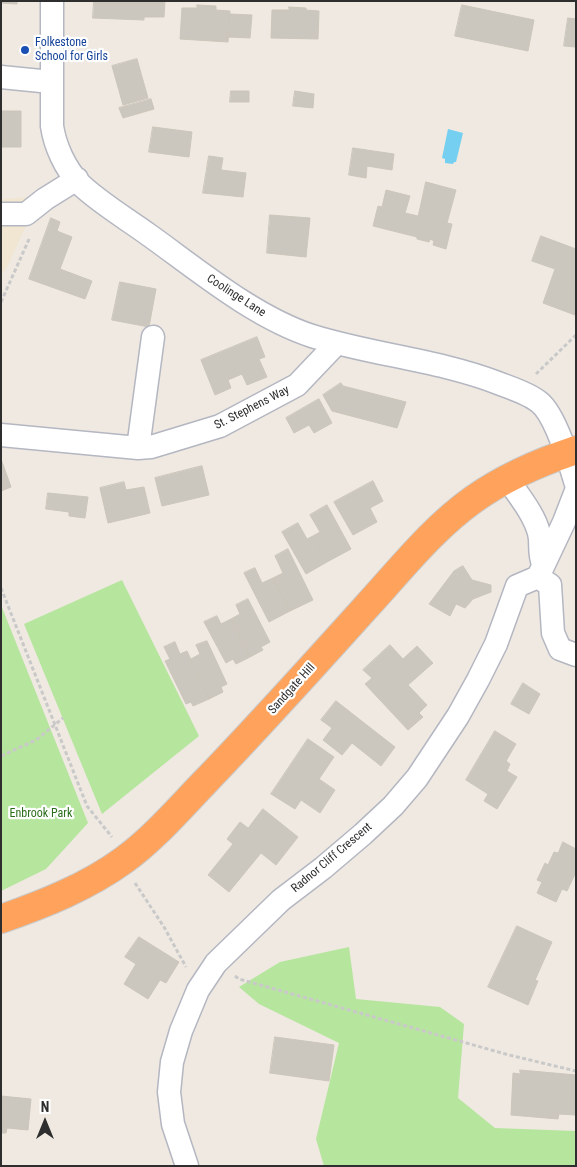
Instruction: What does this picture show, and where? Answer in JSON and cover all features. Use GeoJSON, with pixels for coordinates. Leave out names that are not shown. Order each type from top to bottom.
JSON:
{"type":"FeatureCollection","features":[{"type":"Feature","properties":{"kind":"highway","name":"Sandgate Hill"},"geometry":{"type":"LineString","coordinates":[[1,919],[43,904],[76,888],[124,860],[156,833],[250,736],[449,518],[506,478],[571,452]]}},
{"type":"Feature","properties":{"kind":"street","name":"Coolinge Lane"},"geometry":{"type":"LineString","coordinates":[[52,1],[52,126],[54,139],[60,153],[77,179],[111,207],[222,288],[281,324],[337,343],[403,356],[466,372],[516,390],[538,401],[547,409],[571,452]]}},
{"type":"Feature","properties":{"kind":"street"},"geometry":{"type":"LineString","coordinates":[[1,77],[52,82]]}},
{"type":"Feature","properties":{"kind":"street"},"geometry":{"type":"LineString","coordinates":[[1,214],[26,214],[45,199],[77,179]]}},
{"type":"Feature","properties":{"kind":"street"},"geometry":{"type":"LineString","coordinates":[[138,448],[153,337]]}},
{"type":"Feature","properties":{"kind":"street","name":"St. Stephens Way"},"geometry":{"type":"LineString","coordinates":[[1,435],[138,448],[151,447],[220,426],[297,385],[337,343]]}},
{"type":"Feature","properties":{"kind":"street"},"geometry":{"type":"LineString","coordinates":[[571,452],[576,484]]}},
{"type":"Feature","properties":{"kind":"street"},"geometry":{"type":"LineString","coordinates":[[506,478],[531,514],[539,532],[540,570],[550,585],[553,634],[560,649],[576,655]]}},
{"type":"Feature","properties":{"kind":"street"},"geometry":{"type":"LineString","coordinates":[[540,570],[550,554],[576,491]]}},
{"type":"Feature","properties":{"kind":"street","name":"Radnor Cliff Crescent"},"geometry":{"type":"LineString","coordinates":[[187,1166],[173,1124],[169,1092],[174,1054],[198,990],[216,963],[282,900],[324,868],[363,834],[417,778],[458,716],[478,680],[496,644],[516,586],[540,570]]}},
{"type":"Feature","properties":{"kind":"path"},"geometry":{"type":"LineString","coordinates":[[516,390],[576,335]]}},
{"type":"Feature","properties":{"kind":"path"},"geometry":{"type":"LineString","coordinates":[[1,588],[87,806],[116,842],[133,879],[164,927],[198,990]]}},
{"type":"Feature","properties":{"kind":"path"},"geometry":{"type":"LineString","coordinates":[[1,756],[36,740],[63,718]]}},
{"type":"Feature","properties":{"kind":"path"},"geometry":{"type":"LineString","coordinates":[[216,963],[239,979],[509,1056],[576,1071]]}},
{"type":"Feature","properties":{"kind":"shaded area"},"geometry":{"type":"Polygon","coordinates":[[[44,196],[24,230],[7,267],[1,275],[1,199],[44,196]]]}},
{"type":"Feature","properties":{"kind":"green space"},"geometry":{"type":"Polygon","coordinates":[[[122,580],[199,736],[102,814],[24,624],[122,580]]]}},
{"type":"Feature","properties":{"kind":"green space","name":"Enbrook Park"},"geometry":{"type":"Polygon","coordinates":[[[1,605],[88,823],[46,869],[1,891],[1,605]]]}},
{"type":"Feature","properties":{"kind":"green space"},"geometry":{"type":"Polygon","coordinates":[[[349,947],[356,999],[440,1007],[464,1024],[458,1098],[495,1128],[576,1131],[576,1166],[324,1166],[316,1139],[339,1043],[259,1004],[239,987],[280,962],[349,947]]]}},
{"type":"Feature","properties":{"kind":"water"},"geometry":{"type":"Polygon","coordinates":[[[448,129],[463,133],[456,162],[453,164],[445,163],[445,159],[442,158],[448,129]]]}},
{"type":"Feature","properties":{"kind":"building"},"geometry":{"type":"Polygon","coordinates":[[[1,1],[17,1],[17,4],[1,3],[1,1]]]}},
{"type":"Feature","properties":{"kind":"building"},"geometry":{"type":"Polygon","coordinates":[[[94,1],[165,1],[164,17],[144,17],[144,20],[93,18],[94,1]]]}},
{"type":"Feature","properties":{"kind":"building"},"geometry":{"type":"Polygon","coordinates":[[[197,5],[216,6],[216,10],[230,11],[228,42],[180,39],[182,8],[197,8],[197,5]]]}},
{"type":"Feature","properties":{"kind":"building"},"geometry":{"type":"Polygon","coordinates":[[[462,5],[534,20],[528,51],[455,36],[462,5]]]}},
{"type":"Feature","properties":{"kind":"building"},"geometry":{"type":"Polygon","coordinates":[[[289,7],[319,11],[318,39],[271,38],[272,10],[289,10],[289,7]]]}},
{"type":"Feature","properties":{"kind":"building"},"geometry":{"type":"Polygon","coordinates":[[[230,14],[252,15],[250,38],[228,37],[230,14]]]}},
{"type":"Feature","properties":{"kind":"building"},"geometry":{"type":"Polygon","coordinates":[[[568,18],[576,19],[576,47],[564,46],[568,18]]]}},
{"type":"Feature","properties":{"kind":"building"},"geometry":{"type":"Polygon","coordinates":[[[137,59],[148,98],[123,105],[112,66],[137,59]]]}},
{"type":"Feature","properties":{"kind":"building"},"geometry":{"type":"Polygon","coordinates":[[[231,91],[249,91],[249,102],[230,102],[231,91]]]}},
{"type":"Feature","properties":{"kind":"building"},"geometry":{"type":"Polygon","coordinates":[[[295,91],[314,94],[313,108],[293,106],[295,91]]]}},
{"type":"Feature","properties":{"kind":"building"},"geometry":{"type":"Polygon","coordinates":[[[151,99],[154,109],[123,118],[119,108],[151,99]]]}},
{"type":"Feature","properties":{"kind":"building"},"geometry":{"type":"Polygon","coordinates":[[[1,111],[21,111],[21,147],[1,147],[1,111]]]}},
{"type":"Feature","properties":{"kind":"building"},"geometry":{"type":"Polygon","coordinates":[[[153,127],[192,132],[189,157],[149,152],[153,127]]]}},
{"type":"Feature","properties":{"kind":"building"},"geometry":{"type":"Polygon","coordinates":[[[353,148],[394,154],[392,170],[367,166],[366,178],[349,175],[353,148]]]}},
{"type":"Feature","properties":{"kind":"building"},"geometry":{"type":"Polygon","coordinates":[[[209,156],[223,158],[221,170],[246,173],[243,197],[203,193],[209,156]]]}},
{"type":"Feature","properties":{"kind":"building"},"geometry":{"type":"Polygon","coordinates":[[[426,182],[456,190],[447,223],[452,224],[446,249],[433,245],[434,241],[430,239],[429,242],[417,239],[417,237],[373,226],[378,206],[382,207],[386,190],[410,196],[405,213],[418,216],[426,182]]]}},
{"type":"Feature","properties":{"kind":"building"},"geometry":{"type":"Polygon","coordinates":[[[270,215],[310,218],[306,257],[267,253],[270,215]]]}},
{"type":"Feature","properties":{"kind":"building"},"geometry":{"type":"Polygon","coordinates":[[[51,218],[60,222],[57,231],[72,237],[60,269],[92,281],[85,299],[29,279],[51,218]]]}},
{"type":"Feature","properties":{"kind":"building"},"geometry":{"type":"Polygon","coordinates":[[[541,236],[576,249],[575,315],[543,303],[555,269],[532,261],[541,236]]]}},
{"type":"Feature","properties":{"kind":"building"},"geometry":{"type":"Polygon","coordinates":[[[120,282],[156,289],[149,327],[112,320],[120,282]]]}},
{"type":"Feature","properties":{"kind":"building"},"geometry":{"type":"Polygon","coordinates":[[[257,337],[265,357],[259,359],[267,377],[247,385],[242,374],[228,380],[231,388],[215,395],[201,360],[257,337]]]}},
{"type":"Feature","properties":{"kind":"building"},"geometry":{"type":"Polygon","coordinates":[[[341,383],[343,386],[406,402],[397,428],[332,411],[323,395],[341,383]]]}},
{"type":"Feature","properties":{"kind":"building"},"geometry":{"type":"Polygon","coordinates":[[[319,399],[332,423],[314,433],[309,425],[294,433],[286,418],[319,399]]]}},
{"type":"Feature","properties":{"kind":"building"},"geometry":{"type":"Polygon","coordinates":[[[1,459],[11,487],[1,491],[1,459]]]}},
{"type":"Feature","properties":{"kind":"building"},"geometry":{"type":"Polygon","coordinates":[[[202,466],[209,495],[162,506],[155,478],[202,466]]]}},
{"type":"Feature","properties":{"kind":"building"},"geometry":{"type":"Polygon","coordinates":[[[373,481],[383,501],[370,508],[377,522],[353,535],[334,502],[373,481]]]}},
{"type":"Feature","properties":{"kind":"building"},"geometry":{"type":"Polygon","coordinates":[[[124,482],[126,490],[144,487],[150,513],[108,523],[100,488],[124,482]]]}},
{"type":"Feature","properties":{"kind":"building"},"geometry":{"type":"Polygon","coordinates":[[[48,493],[88,497],[85,518],[69,516],[69,512],[46,509],[48,493]]]}},
{"type":"Feature","properties":{"kind":"building"},"geometry":{"type":"Polygon","coordinates":[[[327,505],[351,549],[327,562],[313,536],[320,532],[310,515],[327,505]]]}},
{"type":"Feature","properties":{"kind":"building"},"geometry":{"type":"Polygon","coordinates":[[[298,523],[307,539],[313,536],[327,562],[306,574],[282,532],[298,523]]]}},
{"type":"Feature","properties":{"kind":"building"},"geometry":{"type":"Polygon","coordinates":[[[288,549],[313,600],[290,611],[273,578],[283,573],[275,556],[288,549]]]}},
{"type":"Feature","properties":{"kind":"building"},"geometry":{"type":"Polygon","coordinates":[[[463,566],[472,580],[491,585],[491,592],[473,599],[465,608],[456,604],[450,616],[429,604],[454,571],[463,566]]]}},
{"type":"Feature","properties":{"kind":"building"},"geometry":{"type":"Polygon","coordinates":[[[255,568],[262,583],[273,578],[290,611],[269,622],[244,573],[255,568]]]}},
{"type":"Feature","properties":{"kind":"building"},"geometry":{"type":"Polygon","coordinates":[[[248,599],[270,642],[261,647],[263,650],[250,657],[231,619],[240,614],[236,605],[248,599]]]}},
{"type":"Feature","properties":{"kind":"building"},"geometry":{"type":"Polygon","coordinates":[[[217,616],[221,624],[231,619],[250,657],[236,664],[233,659],[226,663],[204,622],[217,616]]]}},
{"type":"Feature","properties":{"kind":"building"},"geometry":{"type":"Polygon","coordinates":[[[207,641],[227,684],[221,687],[223,692],[209,699],[191,659],[200,654],[196,645],[207,641]]]}},
{"type":"Feature","properties":{"kind":"building"},"geometry":{"type":"Polygon","coordinates":[[[175,642],[180,654],[187,651],[209,699],[193,706],[191,702],[186,704],[165,661],[170,659],[164,647],[175,642]]]}},
{"type":"Feature","properties":{"kind":"building"},"geometry":{"type":"Polygon","coordinates":[[[390,645],[403,659],[417,646],[433,663],[408,685],[427,705],[419,713],[423,717],[408,730],[365,684],[372,678],[363,670],[390,645]]]}},
{"type":"Feature","properties":{"kind":"building"},"geometry":{"type":"Polygon","coordinates":[[[523,683],[540,694],[529,714],[511,704],[523,683]]]}},
{"type":"Feature","properties":{"kind":"building"},"geometry":{"type":"Polygon","coordinates":[[[336,701],[395,747],[381,766],[352,743],[342,755],[323,740],[332,728],[321,720],[336,701]]]}},
{"type":"Feature","properties":{"kind":"building"},"geometry":{"type":"Polygon","coordinates":[[[495,731],[516,744],[506,761],[510,764],[507,771],[517,777],[497,809],[484,801],[488,794],[466,780],[495,731]]]}},
{"type":"Feature","properties":{"kind":"building"},"geometry":{"type":"Polygon","coordinates":[[[308,739],[334,757],[319,779],[335,790],[320,813],[301,800],[295,809],[271,794],[308,739]]]}},
{"type":"Feature","properties":{"kind":"building"},"geometry":{"type":"Polygon","coordinates":[[[263,809],[298,837],[276,865],[261,853],[229,892],[208,875],[233,844],[227,839],[240,822],[248,828],[263,809]]]}},
{"type":"Feature","properties":{"kind":"building"},"geometry":{"type":"Polygon","coordinates":[[[563,842],[576,849],[576,872],[567,891],[562,889],[556,902],[537,893],[542,882],[537,880],[545,863],[548,865],[554,852],[558,853],[563,842]]]}},
{"type":"Feature","properties":{"kind":"building"},"geometry":{"type":"Polygon","coordinates":[[[517,926],[552,942],[535,980],[538,981],[528,1005],[488,987],[517,926]]]}},
{"type":"Feature","properties":{"kind":"building"},"geometry":{"type":"Polygon","coordinates":[[[139,937],[179,962],[166,983],[160,980],[148,999],[124,984],[136,964],[125,957],[139,937]]]}},
{"type":"Feature","properties":{"kind":"building"},"geometry":{"type":"Polygon","coordinates":[[[275,1037],[334,1045],[329,1081],[270,1073],[275,1037]]]}},
{"type":"Feature","properties":{"kind":"building"},"geometry":{"type":"Polygon","coordinates":[[[520,1070],[576,1075],[575,1115],[559,1114],[558,1119],[511,1115],[513,1073],[520,1074],[520,1070]]]}},
{"type":"Feature","properties":{"kind":"building"},"geometry":{"type":"Polygon","coordinates":[[[1,1096],[31,1099],[28,1130],[7,1128],[6,1133],[1,1133],[1,1096]]]}},
{"type":"Feature","properties":{"kind":"place","name":"Folkestone School for Girls"},"geometry":{"type":"Point","coordinates":[25,50]}}]}
